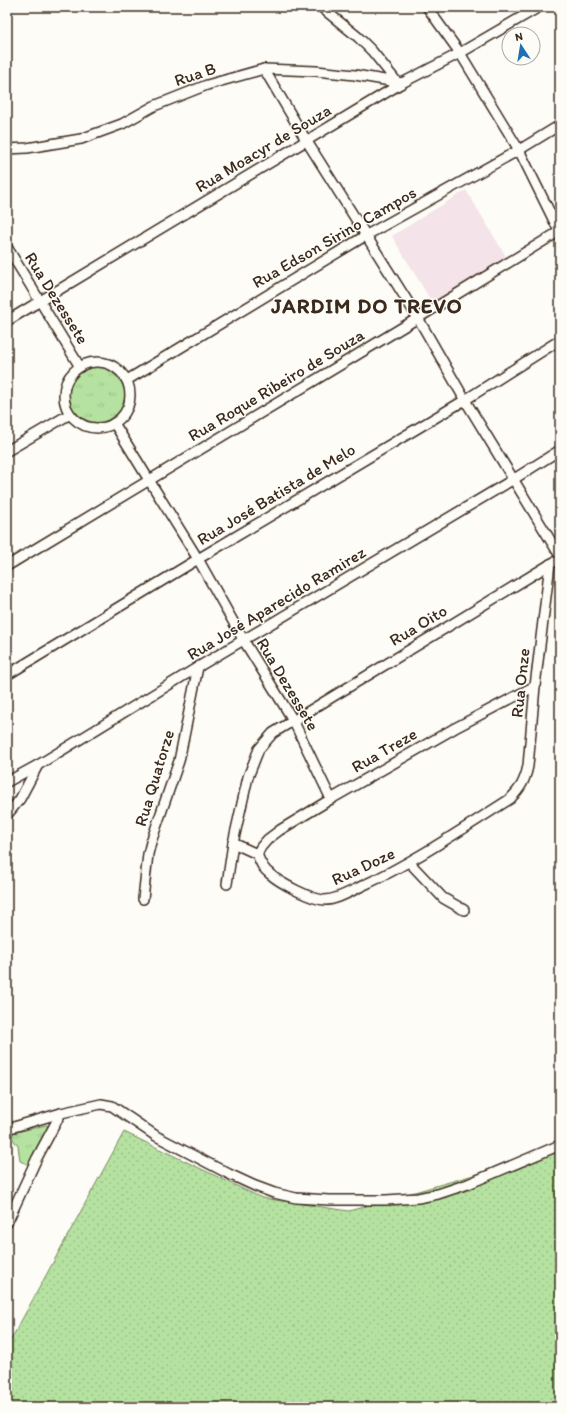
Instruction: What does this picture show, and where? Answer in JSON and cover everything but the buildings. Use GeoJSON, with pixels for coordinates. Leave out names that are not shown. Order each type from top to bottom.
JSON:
{"type":"FeatureCollection","features":[{"type":"Feature","properties":{"kind":"street"},"geometry":{"type":"LineString","coordinates":[[321,7],[358,37],[399,83]]}},
{"type":"Feature","properties":{"kind":"street"},"geometry":{"type":"LineString","coordinates":[[427,7],[460,53],[518,150],[560,232]]}},
{"type":"Feature","properties":{"kind":"street","name":"Rua Moacyr de Souza"},"geometry":{"type":"LineString","coordinates":[[7,321],[399,83],[460,53],[539,7]]}},
{"type":"Feature","properties":{"kind":"street"},"geometry":{"type":"LineString","coordinates":[[264,69],[365,236],[418,318],[465,400],[560,557]]}},
{"type":"Feature","properties":{"kind":"street","name":"Rua B"},"geometry":{"type":"LineString","coordinates":[[7,149],[27,148],[81,139],[122,124],[154,106],[206,85],[264,69],[316,71],[355,75],[399,83]]}},
{"type":"Feature","properties":{"kind":"street","name":"Rua Edson Sirino Campos"},"geometry":{"type":"LineString","coordinates":[[127,380],[365,236],[560,125]]}},
{"type":"Feature","properties":{"kind":"street","name":"Rua Roque Ribeiro de Souza"},"geometry":{"type":"LineString","coordinates":[[7,566],[560,232]]}},
{"type":"Feature","properties":{"kind":"street","name":"Rua Dezessete"},"geometry":{"type":"LineString","coordinates":[[7,247],[80,366]]}},
{"type":"Feature","properties":{"kind":"street","name":"Rua José Batista de Melo"},"geometry":{"type":"LineString","coordinates":[[7,675],[465,400],[560,340]]}},
{"type":"Feature","properties":{"kind":"street"},"geometry":{"type":"LineString","coordinates":[[101,362],[112,365],[120,371],[127,380],[130,390],[130,400],[127,409],[114,423],[104,427],[85,425],[70,414],[66,404],[64,393],[65,388],[72,374],[80,366],[101,362]]}},
{"type":"Feature","properties":{"kind":"street"},"geometry":{"type":"LineString","coordinates":[[7,451],[70,414]]}},
{"type":"Feature","properties":{"kind":"street","name":"Rua Dezessete"},"geometry":{"type":"LineString","coordinates":[[114,423],[198,559],[244,641],[293,720],[331,798]]}},
{"type":"Feature","properties":{"kind":"street","name":"Rua José Aparecido Ramirez"},"geometry":{"type":"LineString","coordinates":[[7,782],[38,765],[198,667],[244,641],[560,450]]}},
{"type":"Feature","properties":{"kind":"street","name":"Rua Oito"},"geometry":{"type":"LineString","coordinates":[[293,720],[560,557]]}},
{"type":"Feature","properties":{"kind":"street","name":"Rua Onze"},"geometry":{"type":"LineString","coordinates":[[510,799],[521,788],[526,777],[528,766],[535,686],[550,564]]}},
{"type":"Feature","properties":{"kind":"street","name":"Rua Quatorze"},"geometry":{"type":"LineString","coordinates":[[143,899],[148,854],[179,761],[198,667]]}},
{"type":"Feature","properties":{"kind":"street","name":"Rua Treze"},"geometry":{"type":"LineString","coordinates":[[257,854],[268,839],[331,798],[455,728],[535,686]]}},
{"type":"Feature","properties":{"kind":"street"},"geometry":{"type":"LineString","coordinates":[[227,884],[233,843],[248,777],[259,749],[273,733],[293,720]]}},
{"type":"Feature","properties":{"kind":"street"},"geometry":{"type":"LineString","coordinates":[[7,815],[20,798],[38,765]]}},
{"type":"Feature","properties":{"kind":"street","name":"Rua Doze"},"geometry":{"type":"LineString","coordinates":[[257,854],[262,865],[270,874],[299,892],[313,898],[325,900],[347,893],[386,875],[510,799]]}},
{"type":"Feature","properties":{"kind":"street"},"geometry":{"type":"LineString","coordinates":[[233,843],[257,854]]}},
{"type":"Feature","properties":{"kind":"street"},"geometry":{"type":"LineString","coordinates":[[409,862],[443,898],[464,910]]}},
{"type":"Feature","properties":{"kind":"street"},"geometry":{"type":"LineString","coordinates":[[7,1129],[61,1113],[101,1104],[112,1106],[156,1136],[229,1174],[274,1193],[296,1198],[386,1200],[418,1198],[438,1194],[468,1184],[560,1145]]}},
{"type":"Feature","properties":{"kind":"street"},"geometry":{"type":"LineString","coordinates":[[7,1223],[11,1205],[61,1113]]}},
{"type":"Feature","properties":{"kind":"shaded area"},"geometry":{"type":"Polygon","coordinates":[[[466,190],[507,258],[433,304],[392,236],[466,190]]]}},
{"type":"Feature","properties":{"kind":"green space"},"geometry":{"type":"Polygon","coordinates":[[[98,363],[110,366],[120,372],[126,382],[129,394],[126,406],[120,416],[110,422],[98,425],[86,422],[76,416],[70,406],[67,394],[70,382],[76,372],[86,366],[98,363]]]}},
{"type":"Feature","properties":{"kind":"green space"},"geometry":{"type":"Polygon","coordinates":[[[46,1125],[49,1126],[29,1165],[20,1161],[18,1146],[9,1134],[46,1125]]]}},
{"type":"Feature","properties":{"kind":"green space"},"geometry":{"type":"Polygon","coordinates":[[[124,1132],[262,1198],[349,1211],[560,1150],[560,1407],[7,1407],[7,1347],[124,1132]]]}},
{"type":"Feature","properties":{"kind":"district","name":"JARDIM DO TREVO"},"geometry":{"type":"Point","coordinates":[367,305]}}]}
